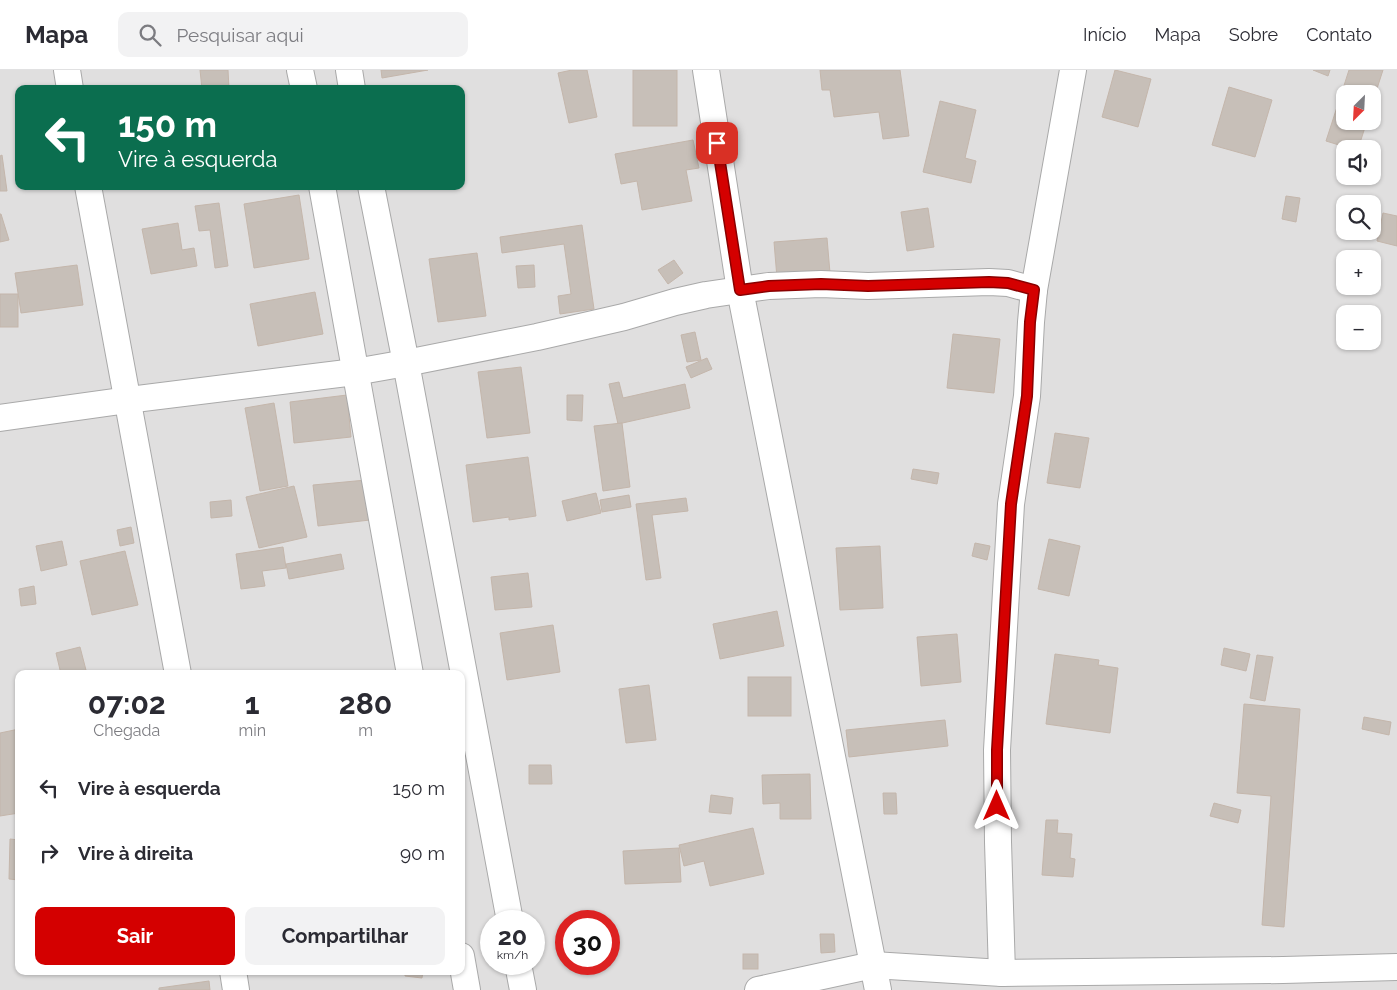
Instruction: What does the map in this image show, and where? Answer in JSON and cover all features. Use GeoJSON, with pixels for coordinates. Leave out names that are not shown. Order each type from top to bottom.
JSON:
{"type":"FeatureCollection","features":[{"type":"Feature","properties":{"kind":"street"},"geometry":{"type":"LineString","coordinates":[[67,70],[69,85]]}},
{"type":"Feature","properties":{"kind":"street"},"geometry":{"type":"LineString","coordinates":[[300,70],[303,85]]}},
{"type":"Feature","properties":{"kind":"street"},"geometry":{"type":"LineString","coordinates":[[348,70],[351,85]]}},
{"type":"Feature","properties":{"kind":"street"},"geometry":{"type":"LineString","coordinates":[[706,70],[740,290],[878,990]]}},
{"type":"Feature","properties":{"kind":"street"},"geometry":{"type":"LineString","coordinates":[[1002,973],[997,750],[1011,504],[1027,396],[1030,322],[1034,290],[1073,70]]}},
{"type":"Feature","properties":{"kind":"street"},"geometry":{"type":"LineString","coordinates":[[89,190],[177,670]]}},
{"type":"Feature","properties":{"kind":"street"},"geometry":{"type":"LineString","coordinates":[[323,190],[409,670]]}},
{"type":"Feature","properties":{"kind":"street"},"geometry":{"type":"LineString","coordinates":[[372,190],[463,670]]}},
{"type":"Feature","properties":{"kind":"street"},"geometry":{"type":"LineString","coordinates":[[0,418],[355,372],[537,337],[624,317],[706,295],[769,286],[821,284],[868,286],[989,282],[1008,283],[1034,290]]}},
{"type":"Feature","properties":{"kind":"street"},"geometry":{"type":"LineString","coordinates":[[465,680],[508,910]]}},
{"type":"Feature","properties":{"kind":"street"},"geometry":{"type":"LineString","coordinates":[[758,990],[873,965],[1002,973],[1397,967]]}},
{"type":"Feature","properties":{"kind":"street"},"geometry":{"type":"LineString","coordinates":[[234,975],[236,990]]}},
{"type":"Feature","properties":{"kind":"street"},"geometry":{"type":"LineString","coordinates":[[464,975],[467,990]]}},
{"type":"Feature","properties":{"kind":"street"},"geometry":{"type":"LineString","coordinates":[[520,975],[523,990]]}},
{"type":"Feature","properties":{"kind":"shaded area"},"geometry":{"type":"Polygon","coordinates":[[[0,70],[1397,70],[1397,990],[0,990],[0,70]]]}},
{"type":"Feature","properties":{"kind":"building"},"geometry":{"type":"Polygon","coordinates":[[[200,70],[228,70],[229,85],[202,85],[200,70]]]}},
{"type":"Feature","properties":{"kind":"building"},"geometry":{"type":"Polygon","coordinates":[[[381,70],[428,70],[382,78],[381,70]]]}},
{"type":"Feature","properties":{"kind":"building"},"geometry":{"type":"Polygon","coordinates":[[[572,70],[587,70],[597,117],[569,123],[558,73],[572,70]]]}},
{"type":"Feature","properties":{"kind":"building"},"geometry":{"type":"Polygon","coordinates":[[[633,70],[677,70],[677,126],[633,126],[633,70]]]}},
{"type":"Feature","properties":{"kind":"building"},"geometry":{"type":"Polygon","coordinates":[[[820,70],[900,70],[909,136],[883,139],[879,112],[834,117],[830,90],[822,90],[820,70]]]}},
{"type":"Feature","properties":{"kind":"building"},"geometry":{"type":"Polygon","coordinates":[[[1115,70],[1151,79],[1138,127],[1102,117],[1115,70]]]}},
{"type":"Feature","properties":{"kind":"building"},"geometry":{"type":"Polygon","coordinates":[[[1313,70],[1330,70],[1328,76],[1313,70]]]}},
{"type":"Feature","properties":{"kind":"building"},"geometry":{"type":"Polygon","coordinates":[[[1349,70],[1383,70],[1378,85],[1344,85],[1349,70]]]}},
{"type":"Feature","properties":{"kind":"building"},"geometry":{"type":"Polygon","coordinates":[[[1229,87],[1272,100],[1255,157],[1212,145],[1229,87]]]}},
{"type":"Feature","properties":{"kind":"building"},"geometry":{"type":"Polygon","coordinates":[[[940,101],[976,110],[965,158],[976,161],[971,183],[923,172],[940,101]]]}},
{"type":"Feature","properties":{"kind":"building"},"geometry":{"type":"Polygon","coordinates":[[[1336,110],[1336,130],[1364,130],[1361,140],[1336,140],[1336,144],[1326,141],[1336,110]]]}},
{"type":"Feature","properties":{"kind":"building"},"geometry":{"type":"Polygon","coordinates":[[[693,140],[699,168],[686,170],[692,201],[642,210],[637,181],[621,184],[615,154],[693,140]]]}},
{"type":"Feature","properties":{"kind":"building"},"geometry":{"type":"Polygon","coordinates":[[[2,155],[7,191],[0,191],[0,156],[2,155]]]}},
{"type":"Feature","properties":{"kind":"building"},"geometry":{"type":"Polygon","coordinates":[[[299,195],[309,259],[254,268],[244,204],[299,195]]]}},
{"type":"Feature","properties":{"kind":"building"},"geometry":{"type":"Polygon","coordinates":[[[1286,196],[1300,198],[1296,222],[1282,219],[1286,196]]]}},
{"type":"Feature","properties":{"kind":"building"},"geometry":{"type":"Polygon","coordinates":[[[219,203],[228,266],[215,268],[210,230],[199,231],[195,206],[219,203]]]}},
{"type":"Feature","properties":{"kind":"building"},"geometry":{"type":"Polygon","coordinates":[[[928,208],[934,247],[907,251],[901,212],[928,208]]]}},
{"type":"Feature","properties":{"kind":"building"},"geometry":{"type":"Polygon","coordinates":[[[1383,213],[1397,216],[1397,246],[1377,241],[1381,240],[1383,213]]]}},
{"type":"Feature","properties":{"kind":"building"},"geometry":{"type":"Polygon","coordinates":[[[0,214],[9,240],[0,242],[0,214]]]}},
{"type":"Feature","properties":{"kind":"building"},"geometry":{"type":"Polygon","coordinates":[[[178,223],[182,250],[194,248],[197,266],[151,274],[142,229],[178,223]]]}},
{"type":"Feature","properties":{"kind":"building"},"geometry":{"type":"Polygon","coordinates":[[[582,225],[594,309],[560,314],[558,296],[571,294],[564,244],[502,253],[500,237],[582,225]]]}},
{"type":"Feature","properties":{"kind":"building"},"geometry":{"type":"Polygon","coordinates":[[[827,238],[830,273],[777,278],[774,242],[827,238]]]}},
{"type":"Feature","properties":{"kind":"building"},"geometry":{"type":"Polygon","coordinates":[[[477,253],[486,316],[438,322],[429,259],[477,253]]]}},
{"type":"Feature","properties":{"kind":"building"},"geometry":{"type":"Polygon","coordinates":[[[674,260],[683,273],[668,284],[658,270],[674,260]]]}},
{"type":"Feature","properties":{"kind":"building"},"geometry":{"type":"Polygon","coordinates":[[[77,265],[83,305],[21,313],[15,273],[77,265]]]}},
{"type":"Feature","properties":{"kind":"building"},"geometry":{"type":"Polygon","coordinates":[[[534,265],[535,287],[518,288],[516,266],[534,265]]]}},
{"type":"Feature","properties":{"kind":"building"},"geometry":{"type":"Polygon","coordinates":[[[315,292],[323,334],[258,346],[250,304],[315,292]]]}},
{"type":"Feature","properties":{"kind":"building"},"geometry":{"type":"Polygon","coordinates":[[[0,294],[18,294],[18,327],[0,327],[0,294]]]}},
{"type":"Feature","properties":{"kind":"building"},"geometry":{"type":"Polygon","coordinates":[[[695,332],[701,360],[687,362],[681,335],[695,332]]]}},
{"type":"Feature","properties":{"kind":"building"},"geometry":{"type":"Polygon","coordinates":[[[953,334],[1000,339],[994,393],[947,388],[953,334]]]}},
{"type":"Feature","properties":{"kind":"building"},"geometry":{"type":"Polygon","coordinates":[[[707,358],[712,369],[691,378],[686,367],[707,358]]]}},
{"type":"Feature","properties":{"kind":"building"},"geometry":{"type":"Polygon","coordinates":[[[521,367],[530,433],[487,438],[478,372],[521,367]]]}},
{"type":"Feature","properties":{"kind":"building"},"geometry":{"type":"Polygon","coordinates":[[[619,382],[623,398],[685,384],[690,408],[618,424],[609,384],[619,382]]]}},
{"type":"Feature","properties":{"kind":"building"},"geometry":{"type":"Polygon","coordinates":[[[347,395],[351,437],[294,443],[290,402],[347,395]]]}},
{"type":"Feature","properties":{"kind":"building"},"geometry":{"type":"Polygon","coordinates":[[[567,395],[583,395],[582,421],[567,420],[567,395]]]}},
{"type":"Feature","properties":{"kind":"building"},"geometry":{"type":"Polygon","coordinates":[[[274,403],[288,486],[260,491],[245,408],[274,403]]]}},
{"type":"Feature","properties":{"kind":"building"},"geometry":{"type":"Polygon","coordinates":[[[622,423],[630,487],[603,491],[594,426],[622,423]]]}},
{"type":"Feature","properties":{"kind":"building"},"geometry":{"type":"Polygon","coordinates":[[[1055,433],[1089,438],[1080,488],[1047,483],[1055,433]]]}},
{"type":"Feature","properties":{"kind":"building"},"geometry":{"type":"Polygon","coordinates":[[[528,457],[536,516],[509,520],[509,517],[473,522],[466,465],[528,457]]]}},
{"type":"Feature","properties":{"kind":"building"},"geometry":{"type":"Polygon","coordinates":[[[913,469],[939,473],[937,484],[911,479],[913,469]]]}},
{"type":"Feature","properties":{"kind":"building"},"geometry":{"type":"Polygon","coordinates":[[[366,480],[370,520],[318,526],[313,485],[366,480]]]}},
{"type":"Feature","properties":{"kind":"building"},"geometry":{"type":"Polygon","coordinates":[[[294,486],[307,537],[259,548],[246,497],[294,486]]]}},
{"type":"Feature","properties":{"kind":"building"},"geometry":{"type":"Polygon","coordinates":[[[596,493],[601,513],[567,521],[562,501],[596,493]]]}},
{"type":"Feature","properties":{"kind":"building"},"geometry":{"type":"Polygon","coordinates":[[[629,495],[631,507],[602,512],[600,500],[629,495]]]}},
{"type":"Feature","properties":{"kind":"building"},"geometry":{"type":"Polygon","coordinates":[[[686,498],[688,511],[652,515],[661,578],[646,580],[636,504],[686,498]]]}},
{"type":"Feature","properties":{"kind":"building"},"geometry":{"type":"Polygon","coordinates":[[[231,500],[232,516],[211,518],[210,502],[231,500]]]}},
{"type":"Feature","properties":{"kind":"building"},"geometry":{"type":"Polygon","coordinates":[[[131,527],[134,543],[120,546],[117,530],[131,527]]]}},
{"type":"Feature","properties":{"kind":"building"},"geometry":{"type":"Polygon","coordinates":[[[1049,539],[1080,546],[1069,596],[1038,589],[1049,539]]]}},
{"type":"Feature","properties":{"kind":"building"},"geometry":{"type":"Polygon","coordinates":[[[62,541],[67,565],[41,571],[36,546],[62,541]]]}},
{"type":"Feature","properties":{"kind":"building"},"geometry":{"type":"Polygon","coordinates":[[[975,543],[990,546],[987,560],[972,556],[975,543]]]}},
{"type":"Feature","properties":{"kind":"building"},"geometry":{"type":"Polygon","coordinates":[[[880,546],[883,608],[840,610],[836,548],[880,546]]]}},
{"type":"Feature","properties":{"kind":"building"},"geometry":{"type":"Polygon","coordinates":[[[283,547],[286,568],[262,571],[265,586],[241,589],[236,554],[283,547]]]}},
{"type":"Feature","properties":{"kind":"building"},"geometry":{"type":"Polygon","coordinates":[[[125,551],[138,605],[92,615],[80,561],[125,551]]]}},
{"type":"Feature","properties":{"kind":"building"},"geometry":{"type":"Polygon","coordinates":[[[341,554],[344,569],[289,579],[286,564],[341,554]]]}},
{"type":"Feature","properties":{"kind":"building"},"geometry":{"type":"Polygon","coordinates":[[[528,573],[532,607],[495,610],[491,577],[528,573]]]}},
{"type":"Feature","properties":{"kind":"building"},"geometry":{"type":"Polygon","coordinates":[[[34,586],[36,604],[21,606],[19,589],[34,586]]]}},
{"type":"Feature","properties":{"kind":"building"},"geometry":{"type":"Polygon","coordinates":[[[777,611],[784,646],[720,659],[713,624],[777,611]]]}},
{"type":"Feature","properties":{"kind":"building"},"geometry":{"type":"Polygon","coordinates":[[[553,625],[560,672],[507,680],[500,633],[553,625]]]}},
{"type":"Feature","properties":{"kind":"building"},"geometry":{"type":"Polygon","coordinates":[[[957,634],[961,682],[921,686],[917,637],[957,634]]]}},
{"type":"Feature","properties":{"kind":"building"},"geometry":{"type":"Polygon","coordinates":[[[80,647],[86,670],[60,670],[56,653],[80,647]]]}},
{"type":"Feature","properties":{"kind":"building"},"geometry":{"type":"Polygon","coordinates":[[[1224,648],[1250,654],[1246,671],[1221,665],[1224,648]]]}},
{"type":"Feature","properties":{"kind":"building"},"geometry":{"type":"Polygon","coordinates":[[[1055,654],[1099,660],[1098,665],[1118,668],[1110,733],[1046,724],[1055,654]]]}},
{"type":"Feature","properties":{"kind":"building"},"geometry":{"type":"Polygon","coordinates":[[[1257,655],[1273,657],[1265,701],[1250,698],[1257,655]]]}},
{"type":"Feature","properties":{"kind":"building"},"geometry":{"type":"Polygon","coordinates":[[[748,677],[791,677],[791,716],[748,716],[748,677]]]}},
{"type":"Feature","properties":{"kind":"building"},"geometry":{"type":"Polygon","coordinates":[[[649,685],[656,740],[626,743],[619,689],[649,685]]]}},
{"type":"Feature","properties":{"kind":"building"},"geometry":{"type":"Polygon","coordinates":[[[1244,704],[1300,709],[1284,927],[1262,925],[1271,796],[1237,793],[1244,704]]]}},
{"type":"Feature","properties":{"kind":"building"},"geometry":{"type":"Polygon","coordinates":[[[1364,717],[1391,722],[1389,735],[1362,729],[1364,717]]]}},
{"type":"Feature","properties":{"kind":"building"},"geometry":{"type":"Polygon","coordinates":[[[945,720],[948,746],[849,757],[846,730],[945,720]]]}},
{"type":"Feature","properties":{"kind":"building"},"geometry":{"type":"Polygon","coordinates":[[[15,730],[15,814],[0,816],[0,733],[15,730]]]}},
{"type":"Feature","properties":{"kind":"building"},"geometry":{"type":"Polygon","coordinates":[[[529,765],[551,765],[552,784],[529,784],[529,765]]]}},
{"type":"Feature","properties":{"kind":"building"},"geometry":{"type":"Polygon","coordinates":[[[810,774],[811,819],[780,819],[780,803],[763,804],[762,775],[810,774]]]}},
{"type":"Feature","properties":{"kind":"building"},"geometry":{"type":"Polygon","coordinates":[[[883,793],[896,793],[897,814],[884,814],[883,793]]]}},
{"type":"Feature","properties":{"kind":"building"},"geometry":{"type":"Polygon","coordinates":[[[711,795],[733,798],[731,814],[709,812],[711,795]]]}},
{"type":"Feature","properties":{"kind":"building"},"geometry":{"type":"Polygon","coordinates":[[[1214,803],[1241,810],[1238,823],[1210,816],[1214,803]]]}},
{"type":"Feature","properties":{"kind":"building"},"geometry":{"type":"Polygon","coordinates":[[[1046,820],[1058,820],[1057,833],[1072,834],[1070,858],[1075,859],[1073,877],[1042,875],[1046,820]]]}},
{"type":"Feature","properties":{"kind":"building"},"geometry":{"type":"Polygon","coordinates":[[[753,828],[764,874],[710,886],[704,861],[684,866],[679,845],[753,828]]]}},
{"type":"Feature","properties":{"kind":"building"},"geometry":{"type":"Polygon","coordinates":[[[10,839],[15,840],[15,880],[9,879],[10,839]]]}},
{"type":"Feature","properties":{"kind":"building"},"geometry":{"type":"Polygon","coordinates":[[[679,848],[681,882],[625,884],[623,851],[679,848]]]}},
{"type":"Feature","properties":{"kind":"building"},"geometry":{"type":"Polygon","coordinates":[[[820,934],[834,934],[835,952],[821,953],[820,934]]]}},
{"type":"Feature","properties":{"kind":"building"},"geometry":{"type":"Polygon","coordinates":[[[743,954],[758,954],[758,969],[743,969],[743,954]]]}},
{"type":"Feature","properties":{"kind":"building"},"geometry":{"type":"Polygon","coordinates":[[[405,975],[422,975],[422,978],[405,975]]]}},
{"type":"Feature","properties":{"kind":"building"},"geometry":{"type":"Polygon","coordinates":[[[209,981],[210,990],[159,990],[159,988],[209,981]]]}},
{"type":"Feature","properties":{"kind":"route"},"geometry":{"type":"LineString","coordinates":[[717,143],[740,290],[769,286],[821,284],[868,286],[989,282],[1008,283],[1034,290],[1030,322],[1027,396],[1011,504],[997,750],[997,806]]}}]}
